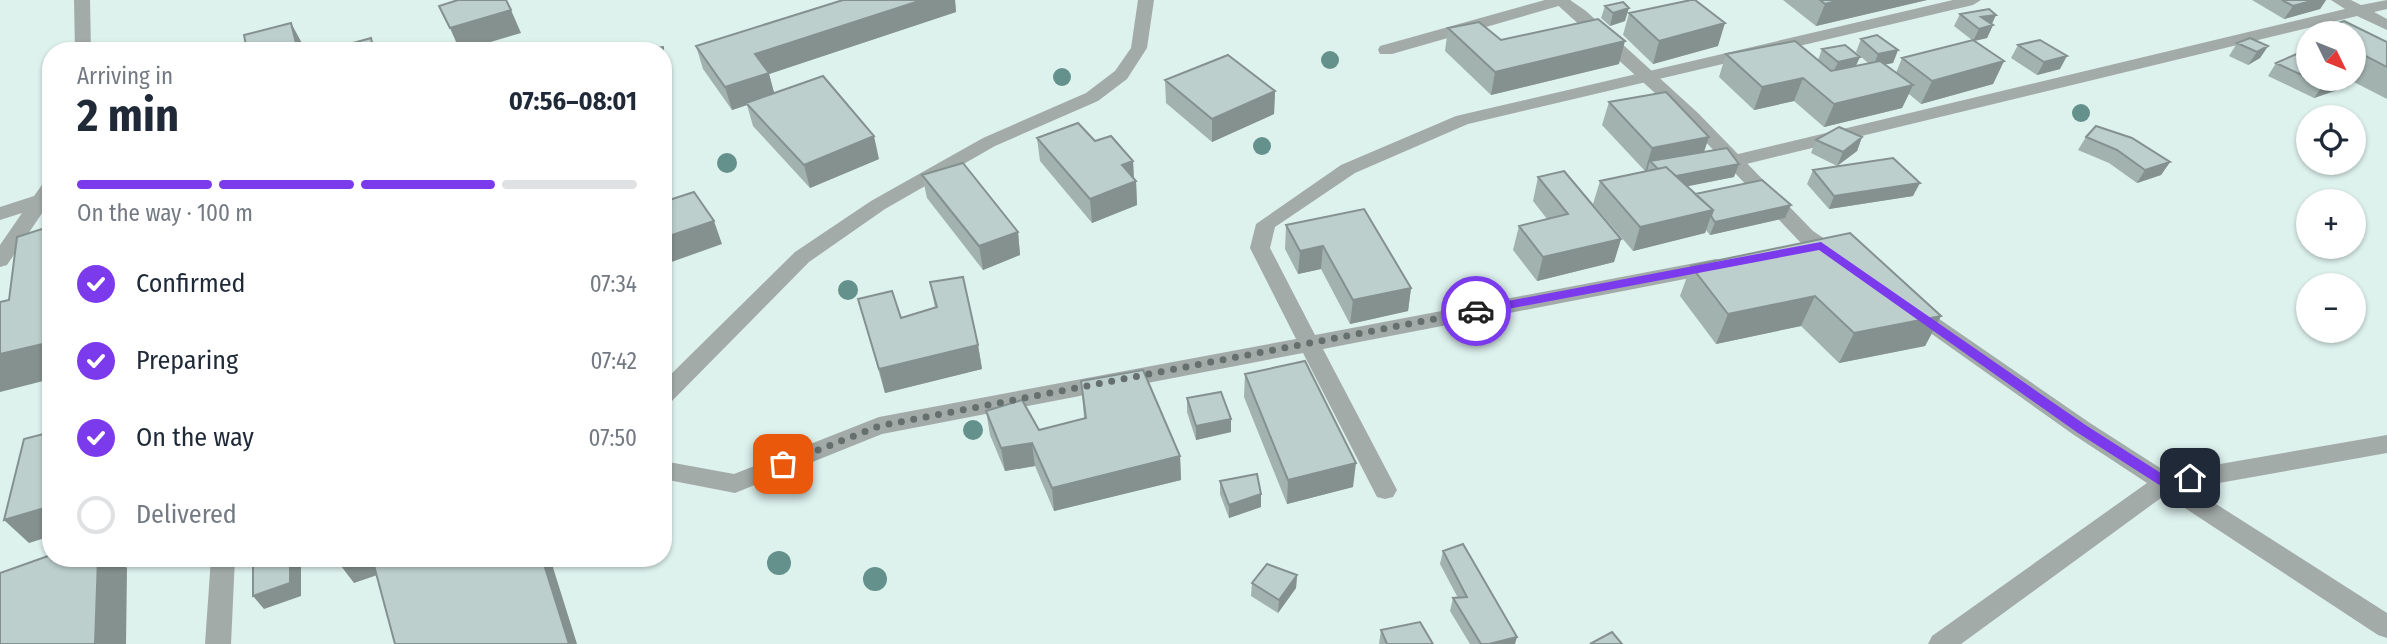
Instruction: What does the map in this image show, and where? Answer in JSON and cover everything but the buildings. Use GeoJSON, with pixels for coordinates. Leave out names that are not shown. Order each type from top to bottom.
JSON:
{"type":"FeatureCollection","features":[{"type":"Feature","properties":{"kind":"street"},"geometry":{"type":"LineString","coordinates":[[82,0],[83,42]]}},
{"type":"Feature","properties":{"kind":"street"},"geometry":{"type":"LineString","coordinates":[[672,387],[802,257],[877,205],[989,142],[1092,97],[1121,75],[1139,48],[1146,0]]}},
{"type":"Feature","properties":{"kind":"street"},"geometry":{"type":"LineString","coordinates":[[1387,50],[1561,0],[1648,76],[1806,236],[1855,270]]}},
{"type":"Feature","properties":{"kind":"street"},"geometry":{"type":"LineString","coordinates":[[1385,490],[1260,248],[1266,224],[1348,169],[1462,120],[1973,0]]}},
{"type":"Feature","properties":{"kind":"street"},"geometry":{"type":"LineString","coordinates":[[2339,0],[2387,25]]}},
{"type":"Feature","properties":{"kind":"street"},"geometry":{"type":"LineString","coordinates":[[1734,161],[2387,5]]}},
{"type":"Feature","properties":{"kind":"street"},"geometry":{"type":"LineString","coordinates":[[0,214],[42,196]]}},
{"type":"Feature","properties":{"kind":"street"},"geometry":{"type":"LineString","coordinates":[[0,260],[42,200]]}},
{"type":"Feature","properties":{"kind":"street"},"geometry":{"type":"LineString","coordinates":[[1794,251],[1821,246]]}},
{"type":"Feature","properties":{"kind":"street"},"geometry":{"type":"LineString","coordinates":[[672,472],[735,484],[879,426],[1740,261]]}},
{"type":"Feature","properties":{"kind":"street"},"geometry":{"type":"LineString","coordinates":[[1901,302],[2082,429],[2387,627]]}},
{"type":"Feature","properties":{"kind":"street"},"geometry":{"type":"LineString","coordinates":[[1941,644],[2165,483],[2387,444]]}},
{"type":"Feature","properties":{"kind":"street"},"geometry":{"type":"LineString","coordinates":[[218,644],[222,567]]}},
{"type":"Feature","properties":{"kind":"way so far"},"geometry":{"type":"LineString","coordinates":[[783,464],[879,426],[1476,311]]}},
{"type":"Feature","properties":{"kind":"route"},"geometry":{"type":"LineString","coordinates":[[1476,311],[1821,246],[2082,429],[2165,483],[2190,478]]}}]}
